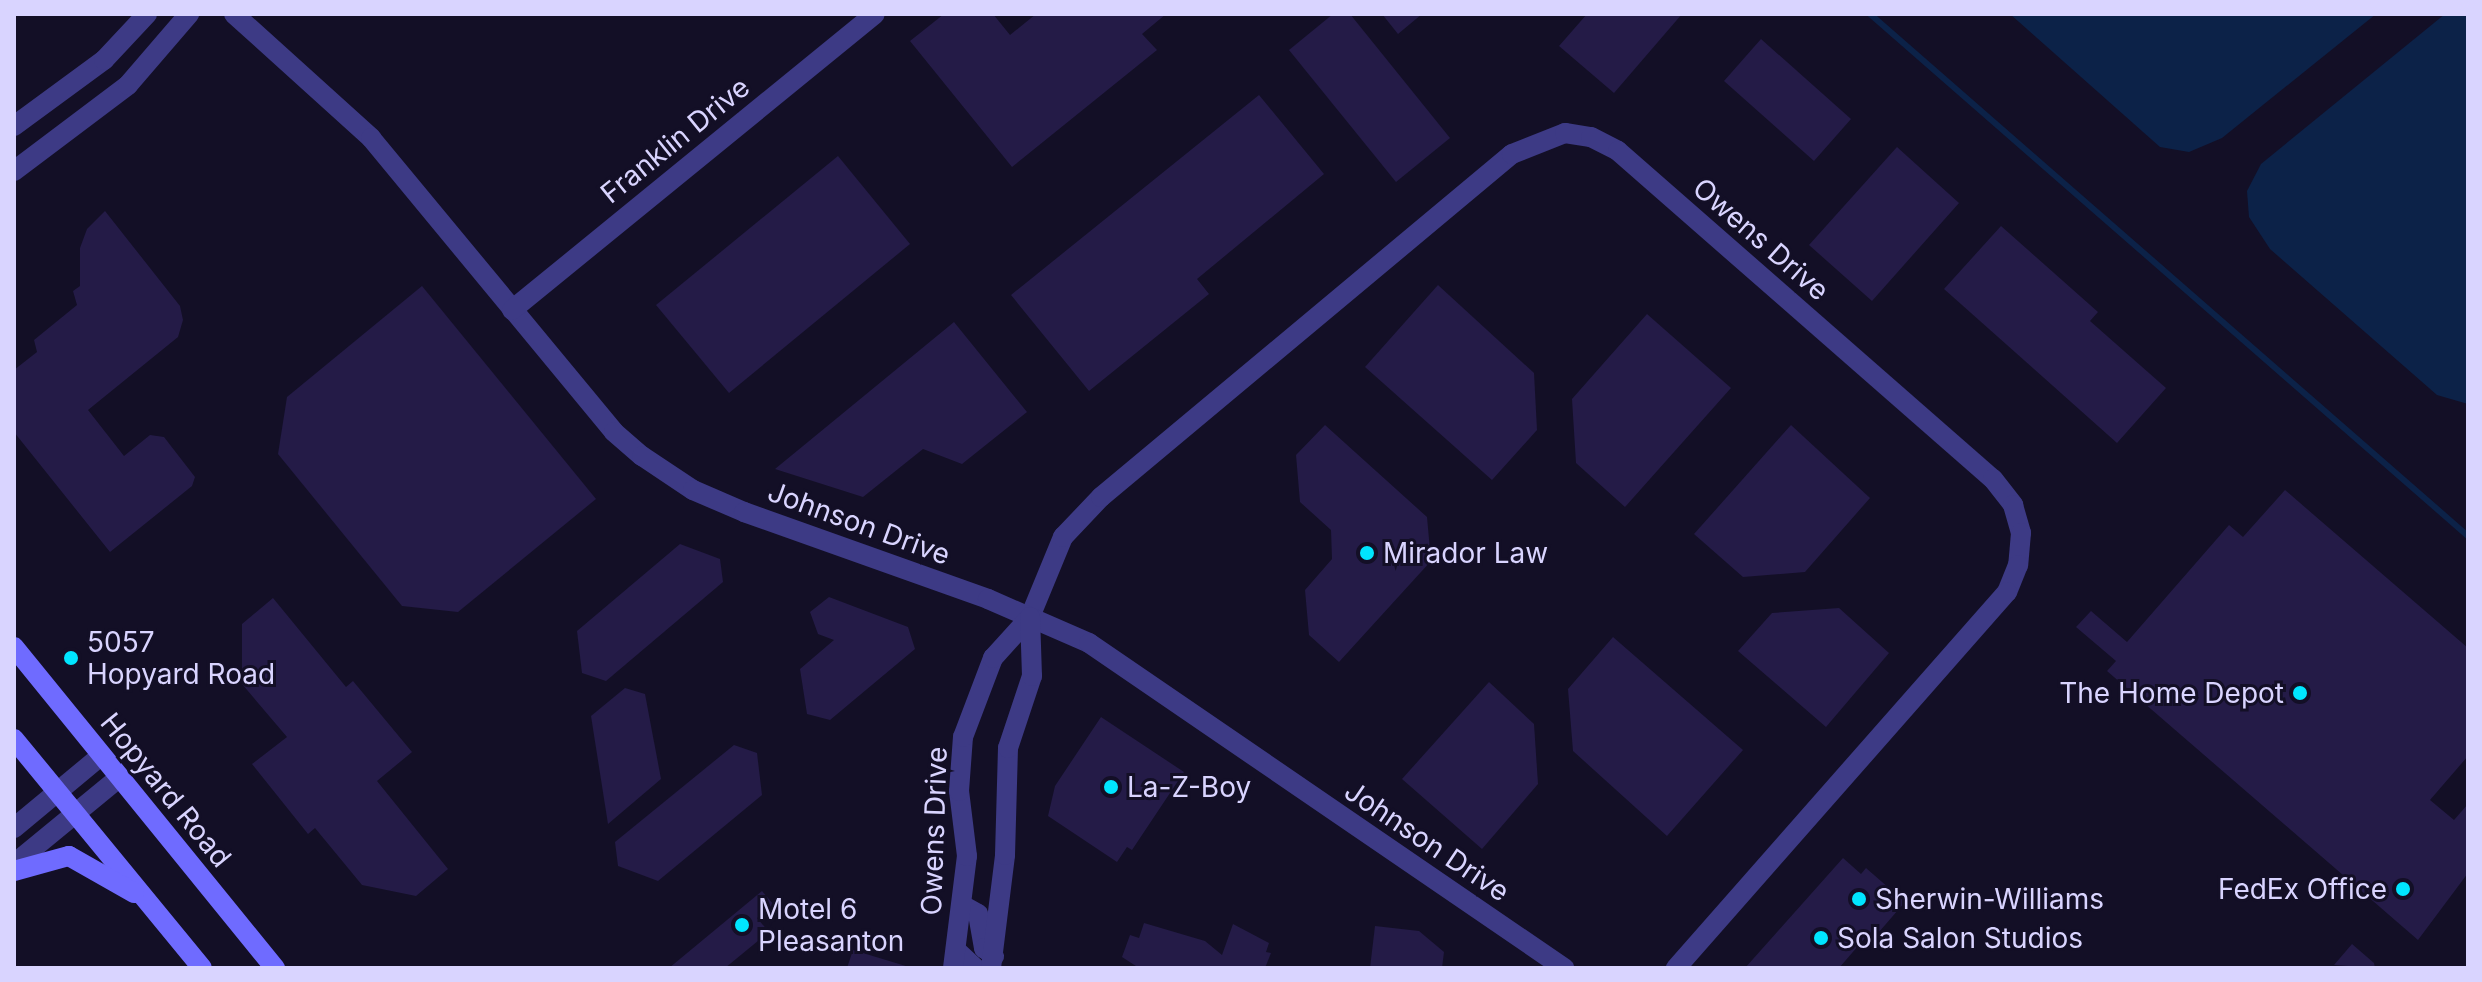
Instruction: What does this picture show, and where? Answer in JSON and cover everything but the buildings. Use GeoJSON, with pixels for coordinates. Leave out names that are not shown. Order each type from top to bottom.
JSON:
{"type":"FeatureCollection","features":[{"type":"Feature","properties":{"kind":"main road","name":"Hopyard Road"},"geometry":{"type":"LineString","coordinates":[[14,647],[275,968]]}},
{"type":"Feature","properties":{"kind":"main road"},"geometry":{"type":"LineString","coordinates":[[14,739],[202,968]]}},
{"type":"Feature","properties":{"kind":"main road"},"geometry":{"type":"LineString","coordinates":[[14,871],[69,856],[150,904]]}},
{"type":"Feature","properties":{"kind":"street"},"geometry":{"type":"LineString","coordinates":[[14,126],[104,60],[147,14]]}},
{"type":"Feature","properties":{"kind":"street"},"geometry":{"type":"LineString","coordinates":[[14,171],[128,85],[189,14]]}},
{"type":"Feature","properties":{"kind":"street","name":"Johnson Drive"},"geometry":{"type":"LineString","coordinates":[[234,14],[371,138],[614,432],[693,490],[1030,617],[1089,643],[1564,968]]}},
{"type":"Feature","properties":{"kind":"street","name":"Franklin Drive"},"geometry":{"type":"LineString","coordinates":[[512,310],[875,14]]}},
{"type":"Feature","properties":{"kind":"street","name":"Owens Drive"},"geometry":{"type":"LineString","coordinates":[[955,959],[967,856],[959,791],[963,737],[993,658],[1030,617],[1063,537],[1101,497],[1512,154],[1565,133],[1591,137],[1618,151],[1993,479],[2013,505],[2021,533],[2018,565],[2007,592],[1676,968]]}},
{"type":"Feature","properties":{"kind":"street","name":"Owens Drive"},"geometry":{"type":"LineString","coordinates":[[992,962],[1005,855],[1008,748],[1032,676],[1030,617]]}},
{"type":"Feature","properties":{"kind":"street"},"geometry":{"type":"LineString","coordinates":[[14,828],[102,755]]}},
{"type":"Feature","properties":{"kind":"street"},"geometry":{"type":"LineString","coordinates":[[14,864],[120,777]]}},
{"type":"Feature","properties":{"kind":"street"},"geometry":{"type":"LineString","coordinates":[[962,905],[978,914],[984,948],[992,962]]}},
{"type":"Feature","properties":{"kind":"street"},"geometry":{"type":"LineString","coordinates":[[955,959],[975,968]]}},
{"type":"Feature","properties":{"kind":"water"},"geometry":{"type":"Polygon","coordinates":[[[2010,14],[2376,14],[2222,138],[2189,152],[2160,147],[2010,14]]]}},
{"type":"Feature","properties":{"kind":"water"},"geometry":{"type":"Polygon","coordinates":[[[2445,14],[2468,14],[2468,404],[2437,395],[2270,249],[2249,217],[2247,191],[2261,164],[2445,14]]]}},
{"type":"Feature","properties":{"kind":"waterway"},"geometry":{"type":"LineString","coordinates":[[1870,14],[2468,536]]}},
{"type":"Feature","properties":{"kind":"place","name":"Mirador Law"},"geometry":{"type":"Point","coordinates":[1367,553]}},
{"type":"Feature","properties":{"kind":"place","name":"5057 Hopyard Road"},"geometry":{"type":"Point","coordinates":[71,658]}},
{"type":"Feature","properties":{"kind":"place","name":"The Home Depot"},"geometry":{"type":"Point","coordinates":[2300,693]}},
{"type":"Feature","properties":{"kind":"place","name":"La-Z-Boy"},"geometry":{"type":"Point","coordinates":[1111,787]}},
{"type":"Feature","properties":{"kind":"place","name":"FedEx Office"},"geometry":{"type":"Point","coordinates":[2403,889]}},
{"type":"Feature","properties":{"kind":"place","name":"Sherwin-Williams"},"geometry":{"type":"Point","coordinates":[1859,899]}},
{"type":"Feature","properties":{"kind":"place","name":"Motel 6 Pleasanton"},"geometry":{"type":"Point","coordinates":[742,925]}},
{"type":"Feature","properties":{"kind":"place","name":"Sola Salon Studios"},"geometry":{"type":"Point","coordinates":[1821,938]}}]}
